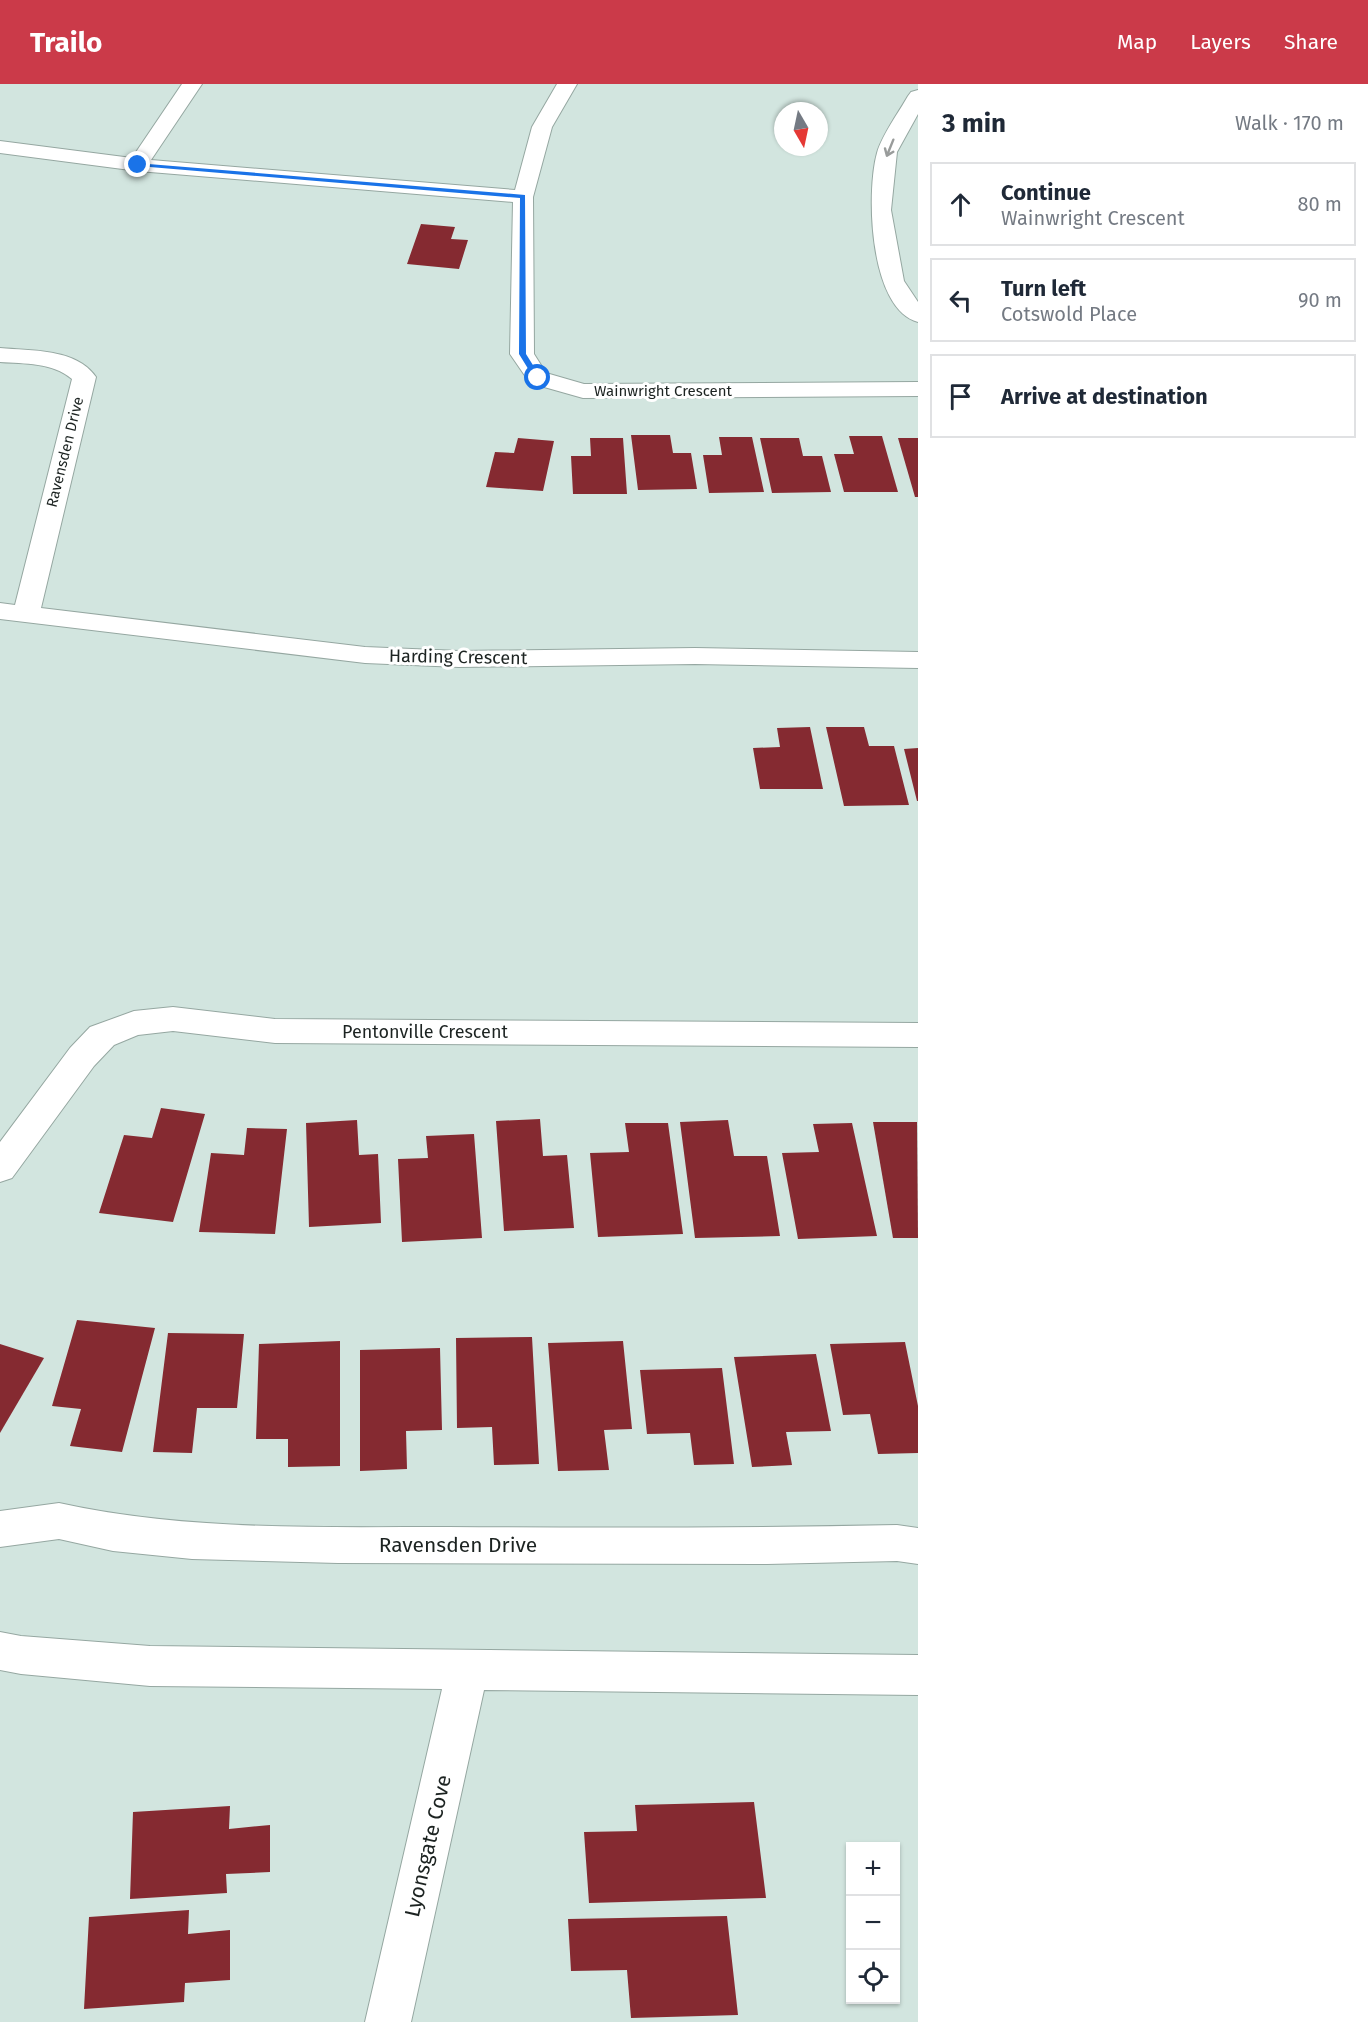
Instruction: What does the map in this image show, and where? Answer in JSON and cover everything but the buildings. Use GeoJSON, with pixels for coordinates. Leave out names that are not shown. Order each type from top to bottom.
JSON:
{"type":"FeatureCollection","features":[{"type":"Feature","properties":{"kind":"street"},"geometry":{"type":"LineString","coordinates":[[138,165],[192,84]]}},
{"type":"Feature","properties":{"kind":"street","name":"Wainwright Crescent"},"geometry":{"type":"LineString","coordinates":[[567,84],[542,127],[523,197],[522,354],[538,378],[583,391],[918,389]]}},
{"type":"Feature","properties":{"kind":"street"},"geometry":{"type":"LineString","coordinates":[[918,96],[887,153],[880,210],[893,280],[903,300],[918,315]]}},
{"type":"Feature","properties":{"kind":"street"},"geometry":{"type":"LineString","coordinates":[[0,147],[138,165],[523,197]]}},
{"type":"Feature","properties":{"kind":"street","name":"Ravensden Drive"},"geometry":{"type":"LineString","coordinates":[[0,355],[46,359],[70,365],[84,377],[13,613]]}},
{"type":"Feature","properties":{"kind":"street","name":"Harding Crescent"},"geometry":{"type":"LineString","coordinates":[[13,613],[365,654],[459,659],[694,656],[918,660]]}},
{"type":"Feature","properties":{"kind":"street","name":"Pentonville Crescent"},"geometry":{"type":"LineString","coordinates":[[0,1168],[82,1057],[102,1036],[134,1023],[173,1019],[275,1031],[918,1035]]}},
{"type":"Feature","properties":{"kind":"street","name":"Ravensden Drive"},"geometry":{"type":"LineString","coordinates":[[0,1529],[59,1521],[113,1533],[192,1541],[338,1545],[767,1546],[897,1543],[918,1546]]}},
{"type":"Feature","properties":{"kind":"street"},"geometry":{"type":"LineString","coordinates":[[0,1651],[21,1655],[150,1665],[918,1675]]}},
{"type":"Feature","properties":{"kind":"street","name":"Lyonsgate Cove"},"geometry":{"type":"LineString","coordinates":[[388,2022],[467,1670]]}},
{"type":"Feature","properties":{"kind":"route"},"geometry":{"type":"LineString","coordinates":[[138,165],[523,197],[522,354],[538,378]]}}]}
